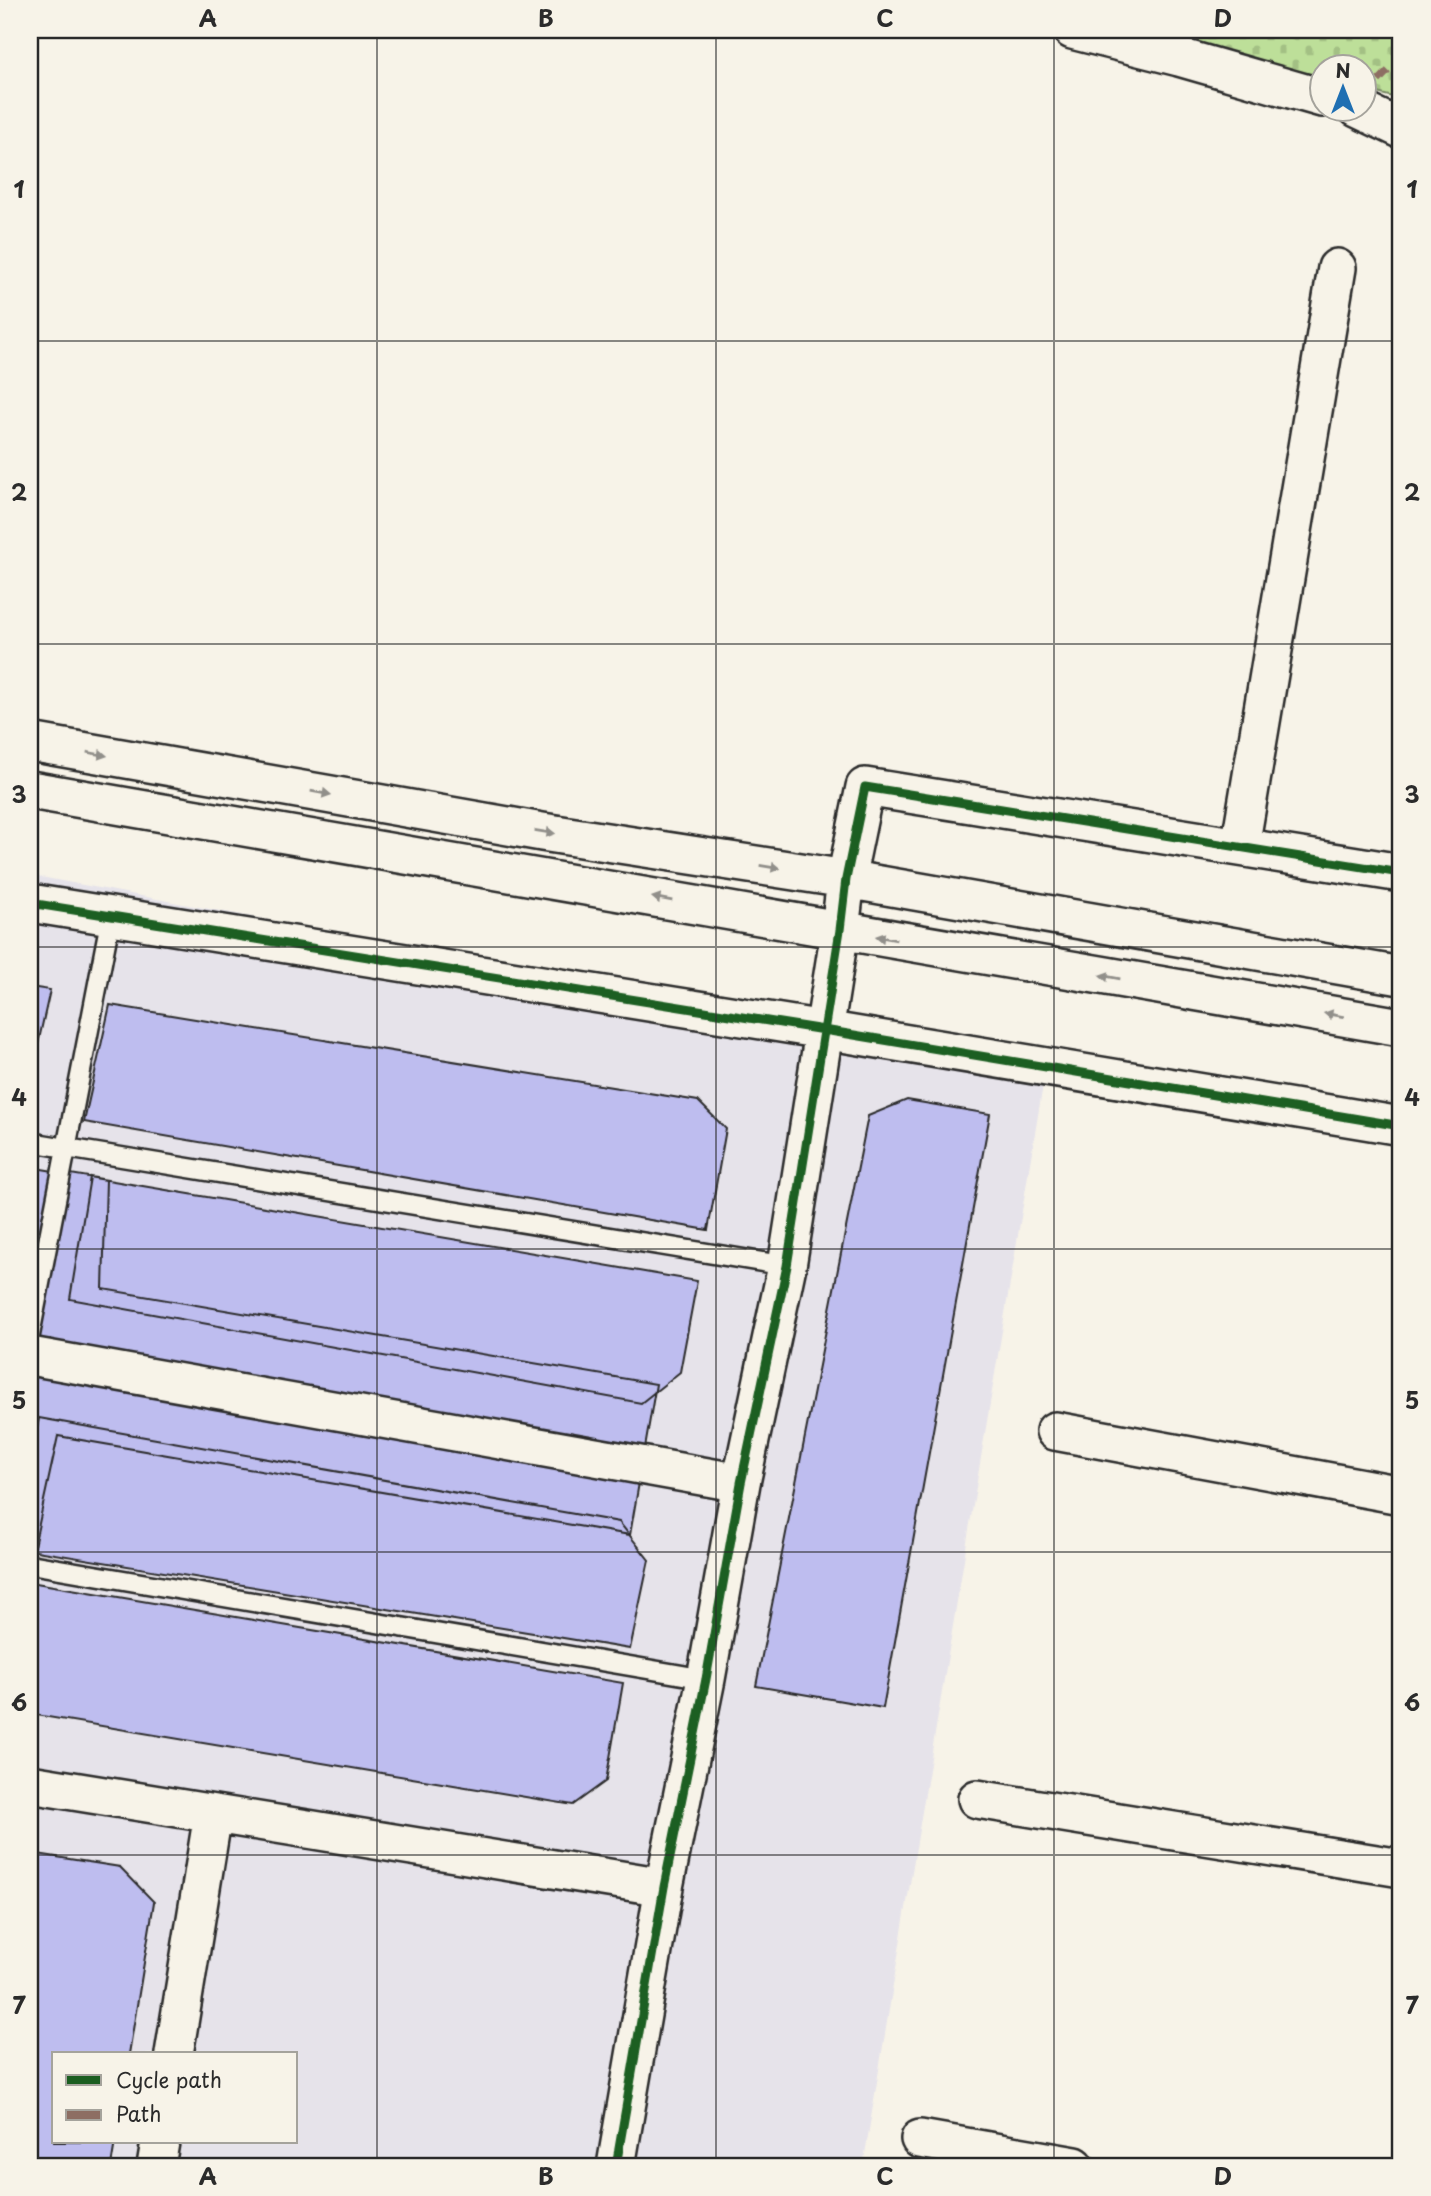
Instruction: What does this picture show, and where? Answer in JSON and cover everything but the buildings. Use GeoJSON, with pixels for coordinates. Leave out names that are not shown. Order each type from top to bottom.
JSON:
{"type":"FeatureCollection","features":[{"type":"Feature","properties":{"kind":"street"},"geometry":{"type":"LineString","coordinates":[[1072,30],[1308,94]]}},
{"type":"Feature","properties":{"kind":"street"},"geometry":{"type":"LineString","coordinates":[[1378,118],[1401,129]]}},
{"type":"Feature","properties":{"kind":"street"},"geometry":{"type":"LineString","coordinates":[[1240,847],[1337,268]]}},
{"type":"Feature","properties":{"kind":"street"},"geometry":{"type":"LineString","coordinates":[[30,742],[542,832],[846,879],[1401,976]]}},
{"type":"Feature","properties":{"kind":"street"},"geometry":{"type":"LineString","coordinates":[[616,2166],[664,1887],[706,1679],[741,1483],[787,1266],[846,879],[865,787],[1401,873]]}},
{"type":"Feature","properties":{"kind":"street"},"geometry":{"type":"LineString","coordinates":[[30,790],[1401,1027]]}},
{"type":"Feature","properties":{"kind":"street"},"geometry":{"type":"LineString","coordinates":[[30,903],[824,1030],[1401,1126]]}},
{"type":"Feature","properties":{"kind":"street"},"geometry":{"type":"LineString","coordinates":[[30,1356],[741,1483]]}},
{"type":"Feature","properties":{"kind":"street"},"geometry":{"type":"LineString","coordinates":[[1055,1431],[1401,1495]]}},
{"type":"Feature","properties":{"kind":"street"},"geometry":{"type":"LineString","coordinates":[[30,1784],[664,1887]]}},
{"type":"Feature","properties":{"kind":"street"},"geometry":{"type":"LineString","coordinates":[[976,1799],[1401,1868]]}},
{"type":"Feature","properties":{"kind":"street"},"geometry":{"type":"LineString","coordinates":[[174,2052],[213,1814]]}},
{"type":"Feature","properties":{"kind":"street"},"geometry":{"type":"LineString","coordinates":[[920,2139],[1075,2166]]}},
{"type":"Feature","properties":{"kind":"street"},"geometry":{"type":"LineString","coordinates":[[156,2166],[160,2144]]}},
{"type":"Feature","properties":{"kind":"lane"},"geometry":{"type":"LineString","coordinates":[[30,1335],[111,916]]}},
{"type":"Feature","properties":{"kind":"lane"},"geometry":{"type":"LineString","coordinates":[[30,1142],[787,1266]]}},
{"type":"Feature","properties":{"kind":"lane"},"geometry":{"type":"LineString","coordinates":[[30,1564],[706,1679]]}},
{"type":"Feature","properties":{"kind":"shaded area"},"geometry":{"type":"Polygon","coordinates":[[[30,875],[1046,1067],[863,2166],[30,2166],[30,875]]]}},
{"type":"Feature","properties":{"kind":"green space"},"geometry":{"type":"Polygon","coordinates":[[[1148,30],[1401,30],[1401,99],[1378,93],[1378,52],[1308,52],[1308,76],[1148,30]]]}},
{"type":"Feature","properties":{"kind":"marked path"},"geometry":{"type":"LineString","coordinates":[[1378,81],[1389,70],[1401,68]]}},
{"type":"Feature","properties":{"kind":"cycle path"},"geometry":{"type":"LineString","coordinates":[[616,2166],[664,1887],[706,1679],[741,1483],[787,1266],[846,879],[865,787],[1401,873]]}},
{"type":"Feature","properties":{"kind":"cycle path"},"geometry":{"type":"LineString","coordinates":[[30,903],[824,1030],[1401,1126]]}}]}
